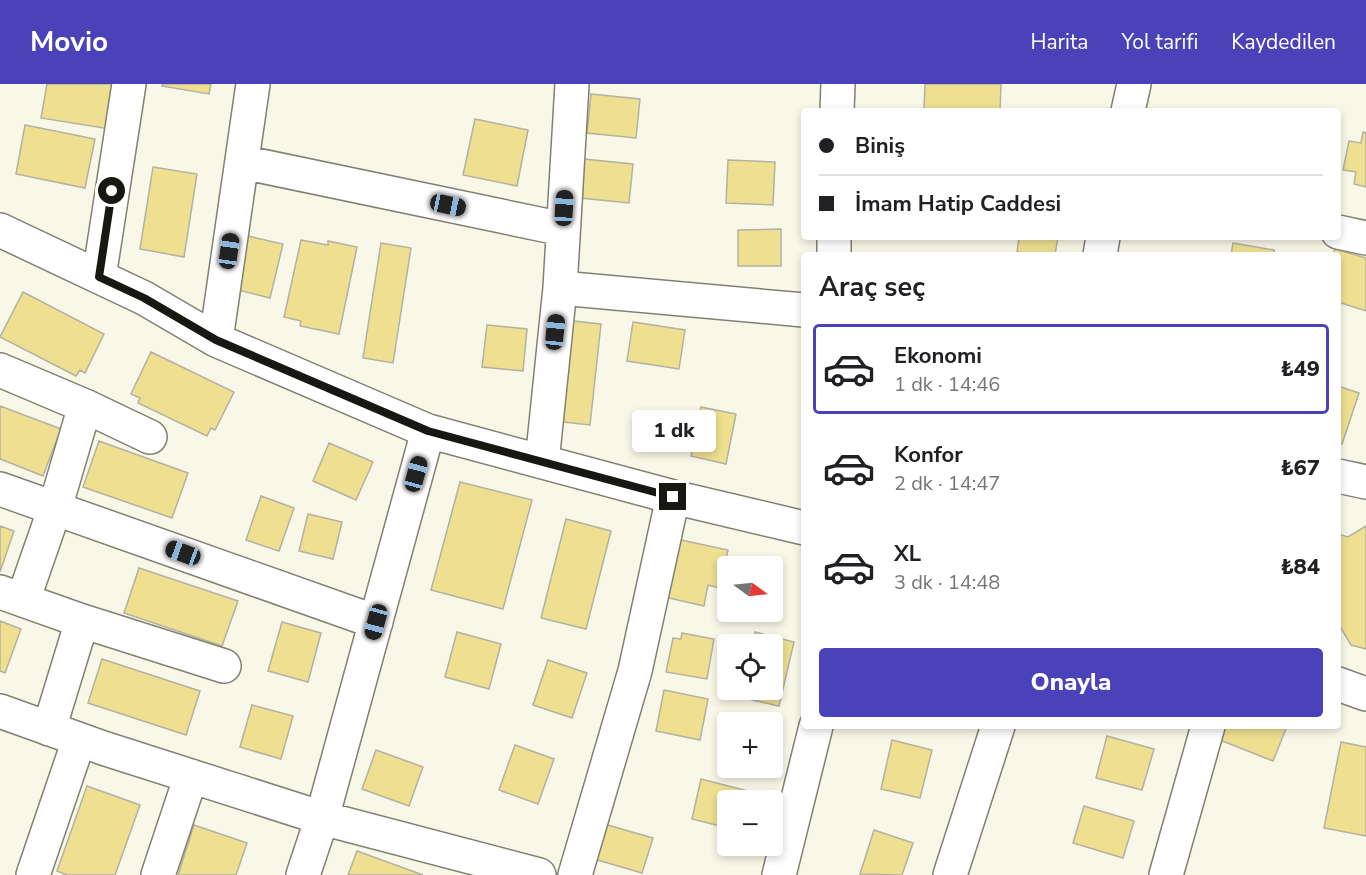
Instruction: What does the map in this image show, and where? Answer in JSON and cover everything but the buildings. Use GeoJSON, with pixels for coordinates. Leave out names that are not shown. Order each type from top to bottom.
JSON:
{"type":"FeatureCollection","features":[{"type":"Feature","properties":{"kind":"street"},"geometry":{"type":"LineString","coordinates":[[99,277],[129,84]]}},
{"type":"Feature","properties":{"kind":"street"},"geometry":{"type":"LineString","coordinates":[[216,340],[253,84]]}},
{"type":"Feature","properties":{"kind":"street"},"geometry":{"type":"LineString","coordinates":[[542,462],[560,288],[572,84]]}},
{"type":"Feature","properties":{"kind":"street"},"geometry":{"type":"LineString","coordinates":[[837,108],[838,84]]}},
{"type":"Feature","properties":{"kind":"street"},"geometry":{"type":"LineString","coordinates":[[1129,108],[1134,84]]}},
{"type":"Feature","properties":{"kind":"street"},"geometry":{"type":"LineString","coordinates":[[242,162],[563,229]]}},
{"type":"Feature","properties":{"kind":"street"},"geometry":{"type":"LineString","coordinates":[[0,230],[144,298],[216,340],[428,431],[673,497],[801,527]]}},
{"type":"Feature","properties":{"kind":"street"},"geometry":{"type":"LineString","coordinates":[[1341,233],[1366,238]]}},
{"type":"Feature","properties":{"kind":"street"},"geometry":{"type":"LineString","coordinates":[[560,288],[801,310]]}},
{"type":"Feature","properties":{"kind":"street"},"geometry":{"type":"LineString","coordinates":[[0,370],[150,437]]}},
{"type":"Feature","properties":{"kind":"street"},"geometry":{"type":"LineString","coordinates":[[85,406],[55,508],[12,596],[224,666]]}},
{"type":"Feature","properties":{"kind":"street"},"geometry":{"type":"LineString","coordinates":[[303,875],[322,818],[428,431]]}},
{"type":"Feature","properties":{"kind":"street"},"geometry":{"type":"LineString","coordinates":[[1341,477],[1366,482]]}},
{"type":"Feature","properties":{"kind":"street"},"geometry":{"type":"LineString","coordinates":[[0,489],[376,622]]}},
{"type":"Feature","properties":{"kind":"street"},"geometry":{"type":"LineString","coordinates":[[575,875],[635,671],[673,497]]}},
{"type":"Feature","properties":{"kind":"street"},"geometry":{"type":"LineString","coordinates":[[49,729],[82,621]]}},
{"type":"Feature","properties":{"kind":"street"},"geometry":{"type":"LineString","coordinates":[[1341,685],[1366,694]]}},
{"type":"Feature","properties":{"kind":"street"},"geometry":{"type":"LineString","coordinates":[[0,711],[79,740],[322,818],[539,875]]}},
{"type":"Feature","properties":{"kind":"street"},"geometry":{"type":"LineString","coordinates":[[779,875],[815,729]]}},
{"type":"Feature","properties":{"kind":"street"},"geometry":{"type":"LineString","coordinates":[[950,875],[997,729]]}},
{"type":"Feature","properties":{"kind":"street"},"geometry":{"type":"LineString","coordinates":[[1166,875],[1207,729]]}},
{"type":"Feature","properties":{"kind":"street"},"geometry":{"type":"LineString","coordinates":[[33,875],[79,740]]}},
{"type":"Feature","properties":{"kind":"street"},"geometry":{"type":"LineString","coordinates":[[158,875],[191,776]]}},
{"type":"Feature","properties":{"kind":"route"},"geometry":{"type":"LineString","coordinates":[[112,191],[99,277],[144,298],[216,340],[428,431],[673,497]]}}]}
